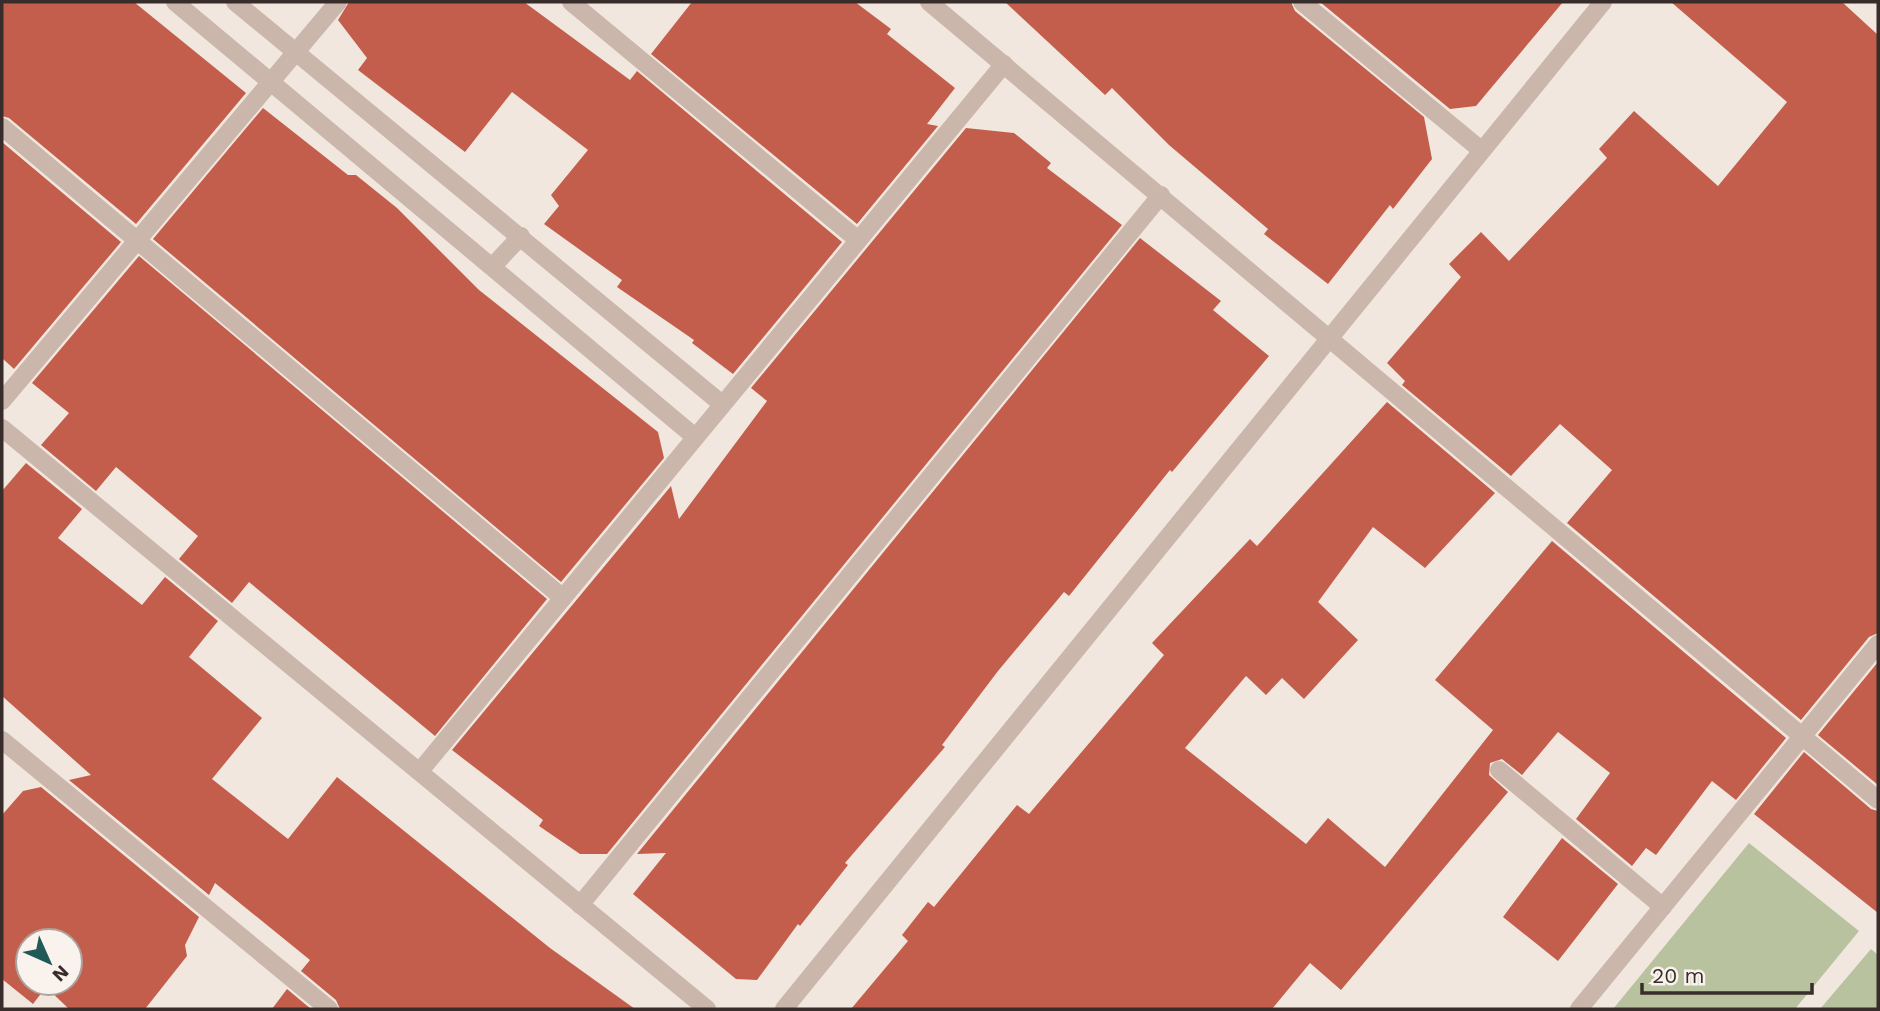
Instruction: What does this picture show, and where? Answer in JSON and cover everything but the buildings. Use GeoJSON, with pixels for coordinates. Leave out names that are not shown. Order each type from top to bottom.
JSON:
{"type":"FeatureCollection","features":[{"type":"Feature","properties":{"kind":"street"},"geometry":{"type":"LineString","coordinates":[[175,2],[695,437]]}},
{"type":"Feature","properties":{"kind":"street"},"geometry":{"type":"LineString","coordinates":[[235,2],[722,404]]}},
{"type":"Feature","properties":{"kind":"street"},"geometry":{"type":"LineString","coordinates":[[2,401],[139,242],[250,103],[338,2]]}},
{"type":"Feature","properties":{"kind":"street"},"geometry":{"type":"LineString","coordinates":[[571,2],[858,240]]}},
{"type":"Feature","properties":{"kind":"street"},"geometry":{"type":"LineString","coordinates":[[929,2],[1878,800]]}},
{"type":"Feature","properties":{"kind":"street"},"geometry":{"type":"LineString","coordinates":[[1301,2],[1481,150]]}},
{"type":"Feature","properties":{"kind":"street"},"geometry":{"type":"LineString","coordinates":[[784,1009],[1603,2]]}},
{"type":"Feature","properties":{"kind":"street"},"geometry":{"type":"LineString","coordinates":[[420,771],[1004,64]]}},
{"type":"Feature","properties":{"kind":"street"},"geometry":{"type":"LineString","coordinates":[[2,127],[563,598]]}},
{"type":"Feature","properties":{"kind":"street"},"geometry":{"type":"LineString","coordinates":[[580,905],[1161,195]]}},
{"type":"Feature","properties":{"kind":"street"},"geometry":{"type":"LineString","coordinates":[[493,267],[521,236]]}},
{"type":"Feature","properties":{"kind":"street"},"geometry":{"type":"LineString","coordinates":[[2,428],[707,1009]]}},
{"type":"Feature","properties":{"kind":"street"},"geometry":{"type":"LineString","coordinates":[[1579,1009],[1878,645]]}},
{"type":"Feature","properties":{"kind":"street"},"geometry":{"type":"LineString","coordinates":[[2,740],[329,1009]]}},
{"type":"Feature","properties":{"kind":"street"},"geometry":{"type":"LineString","coordinates":[[1499,770],[1663,907]]}},
{"type":"Feature","properties":{"kind":"green space"},"geometry":{"type":"Polygon","coordinates":[[[1749,843],[1859,931],[1795,1009],[1613,1009],[1749,843]]]}},
{"type":"Feature","properties":{"kind":"green space"},"geometry":{"type":"Polygon","coordinates":[[[1871,949],[1878,955],[1878,1009],[1820,1009],[1871,949]]]}}]}
